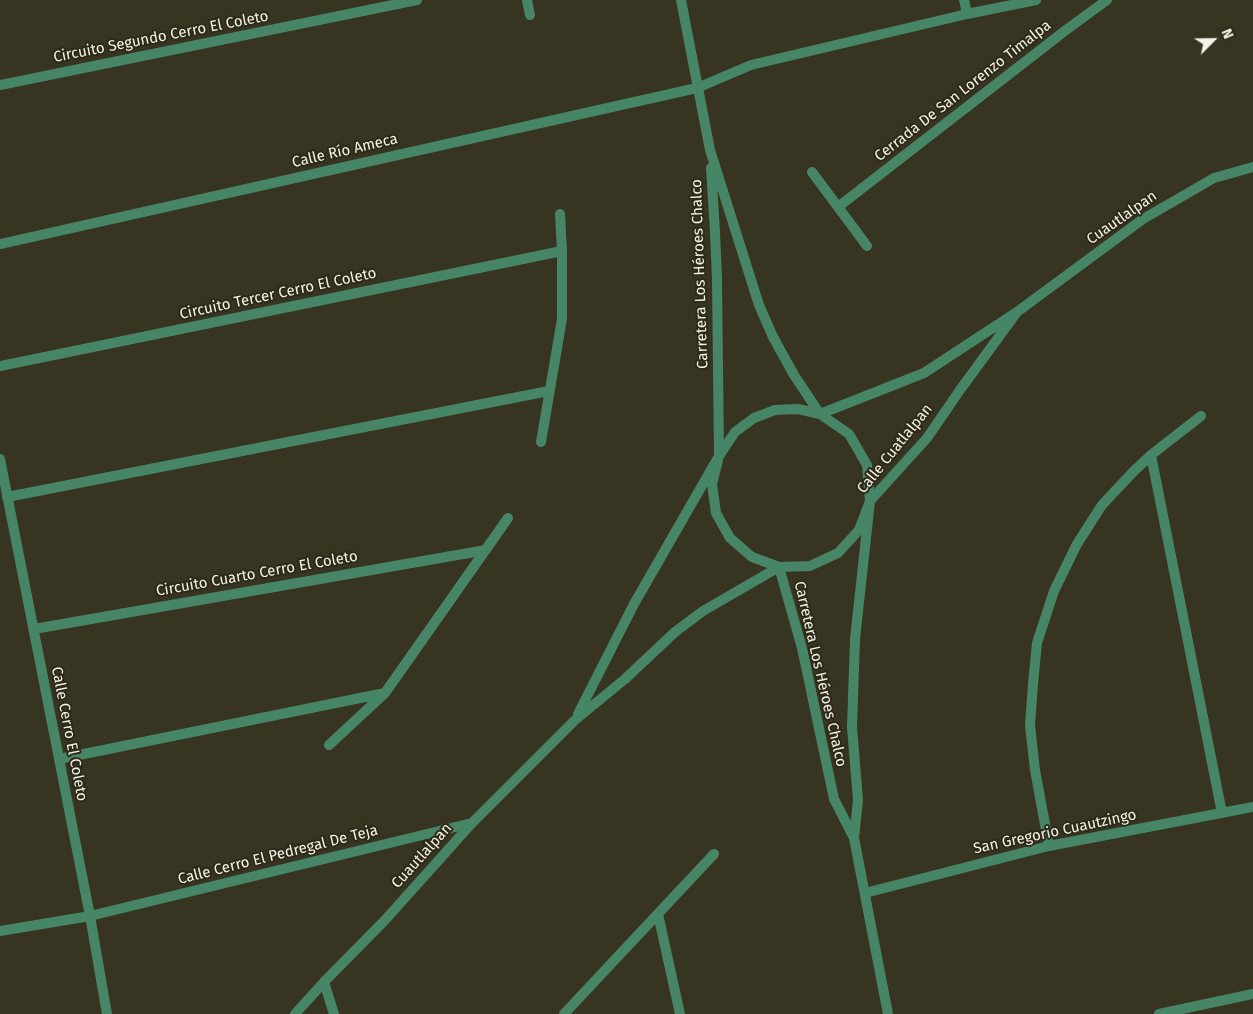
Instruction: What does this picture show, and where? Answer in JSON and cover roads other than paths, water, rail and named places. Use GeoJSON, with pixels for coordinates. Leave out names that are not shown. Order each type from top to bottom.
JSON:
{"type":"FeatureCollection","features":[{"type":"Feature","properties":{"kind":"street","name":"Circuito Segundo Cerro El Coleto"},"geometry":{"type":"LineString","coordinates":[[0,84],[416,0]]}},
{"type":"Feature","properties":{"kind":"street"},"geometry":{"type":"LineString","coordinates":[[527,0],[530,15]]}},
{"type":"Feature","properties":{"kind":"street","name":"Carretera Los Héroes Chalco"},"geometry":{"type":"LineString","coordinates":[[681,0],[710,150],[763,313],[773,337],[794,375],[820,414]]}},
{"type":"Feature","properties":{"kind":"street"},"geometry":{"type":"LineString","coordinates":[[964,0],[967,14]]}},
{"type":"Feature","properties":{"kind":"street","name":"Calle Río Ameca"},"geometry":{"type":"LineString","coordinates":[[0,244],[697,88],[751,65],[967,14],[1036,0]]}},
{"type":"Feature","properties":{"kind":"street","name":"Cerrada De San Lorenzo Timalpa"},"geometry":{"type":"LineString","coordinates":[[838,207],[1107,0]]}},
{"type":"Feature","properties":{"kind":"street","name":"Carretera Los Héroes Chalco"},"geometry":{"type":"LineString","coordinates":[[710,150],[717,269],[719,456],[712,484],[716,513],[730,538],[752,557],[779,567],[802,648],[834,799],[854,838],[888,1014]]}},
{"type":"Feature","properties":{"kind":"street","name":"Cuautlalpan"},"geometry":{"type":"LineString","coordinates":[[1017,312],[1143,219],[1214,178],[1253,167]]}},
{"type":"Feature","properties":{"kind":"street"},"geometry":{"type":"LineString","coordinates":[[812,172],[867,246]]}},
{"type":"Feature","properties":{"kind":"street"},"geometry":{"type":"LineString","coordinates":[[541,442],[562,319],[560,214]]}},
{"type":"Feature","properties":{"kind":"street","name":"Circuito Tercer Cerro El Coleto"},"geometry":{"type":"LineString","coordinates":[[0,366],[562,250]]}},
{"type":"Feature","properties":{"kind":"street"},"geometry":{"type":"LineString","coordinates":[[820,414],[924,373],[1017,312]]}},
{"type":"Feature","properties":{"kind":"street","name":"Calle Cuatlalpan"},"geometry":{"type":"LineString","coordinates":[[575,720],[625,678],[675,632],[696,616],[779,567],[810,566],[838,553],[859,530],[870,501],[927,438],[1017,312]]}},
{"type":"Feature","properties":{"kind":"street"},"geometry":{"type":"LineString","coordinates":[[7,497],[549,391]]}},
{"type":"Feature","properties":{"kind":"street","name":"Carretera Los Héroes Chalco"},"geometry":{"type":"LineString","coordinates":[[719,456],[735,432],[754,418],[775,410],[798,409],[820,414],[850,434],[867,465],[870,501],[855,638],[852,727],[858,800],[854,838]]}},
{"type":"Feature","properties":{"kind":"street"},"geometry":{"type":"LineString","coordinates":[[1049,846],[1035,770],[1030,725],[1038,643],[1054,591],[1077,544],[1102,505],[1151,455],[1201,416]]}},
{"type":"Feature","properties":{"kind":"street"},"geometry":{"type":"LineString","coordinates":[[1151,455],[1222,813]]}},
{"type":"Feature","properties":{"kind":"street"},"geometry":{"type":"LineString","coordinates":[[575,720],[634,604],[719,456]]}},
{"type":"Feature","properties":{"kind":"street","name":"Calle Cerro El Coleto"},"geometry":{"type":"LineString","coordinates":[[0,459],[90,916],[107,1014]]}},
{"type":"Feature","properties":{"kind":"street"},"geometry":{"type":"LineString","coordinates":[[328,745],[385,694],[508,518]]}},
{"type":"Feature","properties":{"kind":"street","name":"Circuito Cuarto Cerro El Coleto"},"geometry":{"type":"LineString","coordinates":[[34,629],[486,550]]}},
{"type":"Feature","properties":{"kind":"street"},"geometry":{"type":"LineString","coordinates":[[59,758],[385,694]]}},
{"type":"Feature","properties":{"kind":"street","name":"Cuautlalpan"},"geometry":{"type":"LineString","coordinates":[[295,1014],[386,919],[472,823],[575,720]]}},
{"type":"Feature","properties":{"kind":"street","name":"San Gregorio Cuautzingo"},"geometry":{"type":"LineString","coordinates":[[865,893],[1049,846],[1253,807]]}},
{"type":"Feature","properties":{"kind":"street","name":"Calle Cerro El Pedregal De Teja"},"geometry":{"type":"LineString","coordinates":[[0,931],[90,916],[472,823]]}},
{"type":"Feature","properties":{"kind":"street"},"geometry":{"type":"LineString","coordinates":[[564,1014],[714,854]]}},
{"type":"Feature","properties":{"kind":"street"},"geometry":{"type":"LineString","coordinates":[[658,914],[680,1014]]}},
{"type":"Feature","properties":{"kind":"street"},"geometry":{"type":"LineString","coordinates":[[324,982],[334,1014]]}},
{"type":"Feature","properties":{"kind":"street"},"geometry":{"type":"LineString","coordinates":[[1159,1014],[1253,994]]}}]}
